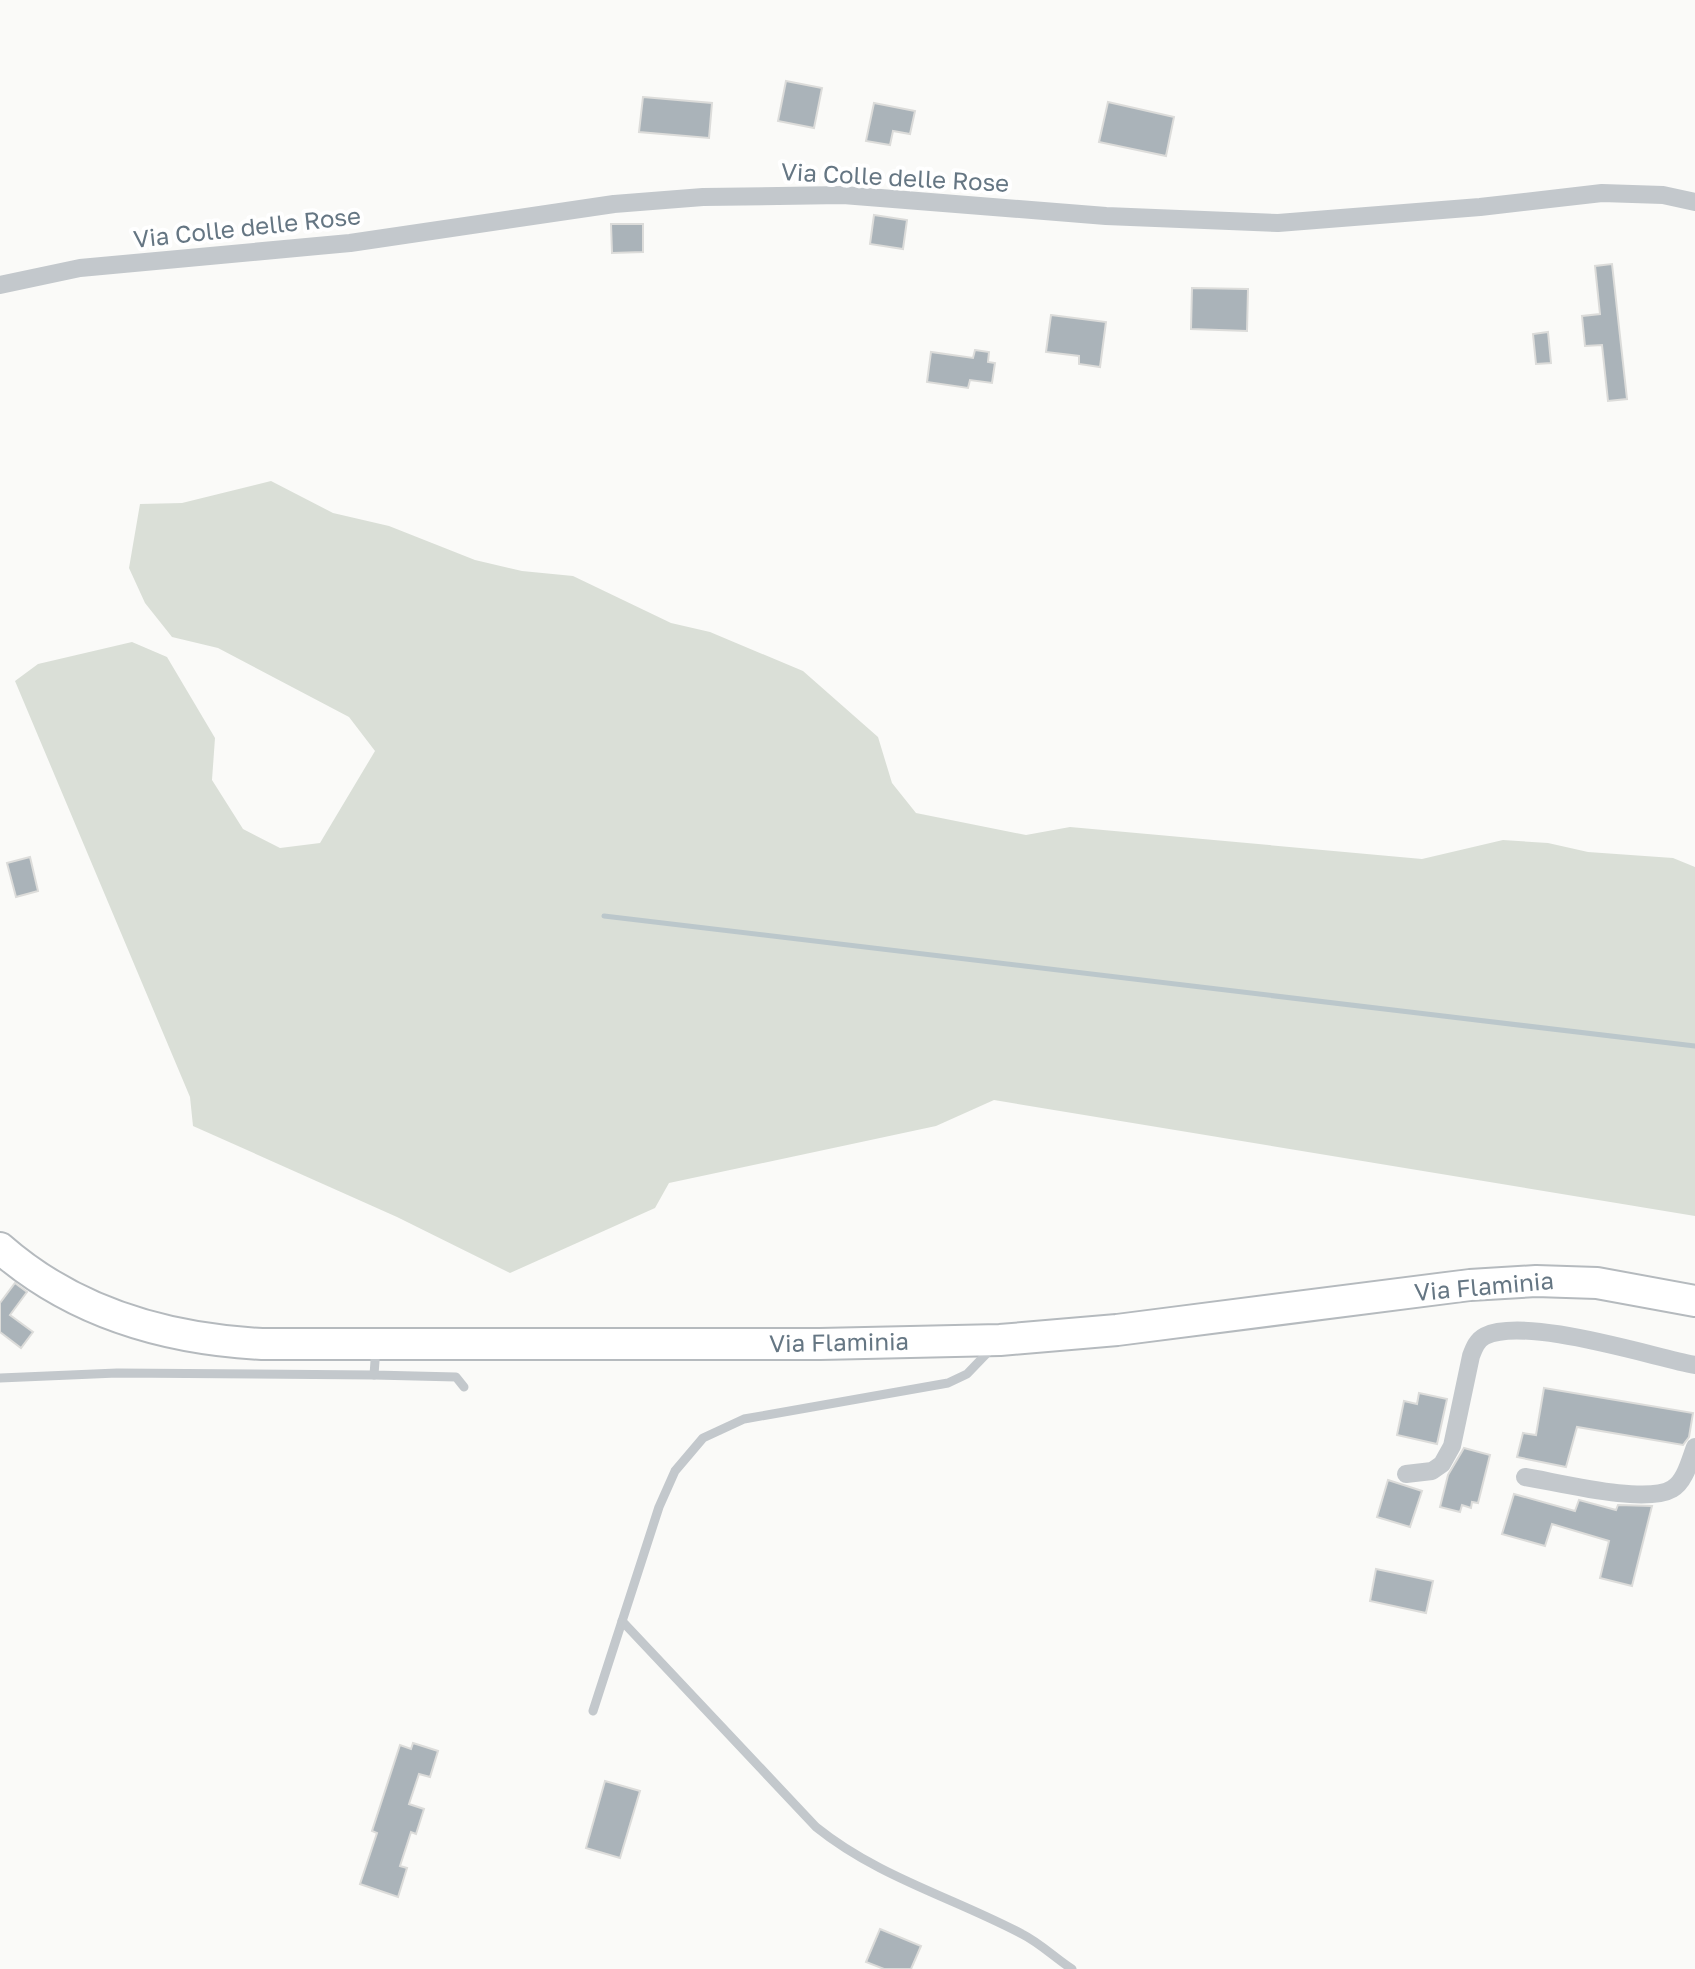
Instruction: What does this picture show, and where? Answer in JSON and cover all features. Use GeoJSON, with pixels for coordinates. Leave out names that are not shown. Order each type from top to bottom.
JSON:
{"type":"FeatureCollection","features":[{"type":"Feature","properties":{"kind":"main road","name":"Via Flaminia"},"geometry":{"type":"LineString","coordinates":[[0,1248],[78,1301],[155,1330],[240,1343],[820,1344],[1000,1340],[1117,1330],[1522,1281],[1588,1282],[1695,1301]]}},
{"type":"Feature","properties":{"kind":"street","name":"Via Colle delle Rose"},"geometry":{"type":"LineString","coordinates":[[0,285],[80,268],[350,243],[614,204],[703,197],[843,195],[1106,216],[1278,223],[1450,210],[1602,193],[1663,195],[1695,202]]}},
{"type":"Feature","properties":{"kind":"street"},"geometry":{"type":"LineString","coordinates":[[1406,1474],[1432,1471],[1449,1453],[1471,1356],[1477,1343],[1486,1335],[1554,1333],[1695,1365]]}},
{"type":"Feature","properties":{"kind":"street"},"geometry":{"type":"LineString","coordinates":[[1525,1477],[1641,1494],[1663,1493],[1678,1485],[1695,1447]]}},
{"type":"Feature","properties":{"kind":"lane"},"geometry":{"type":"LineString","coordinates":[[593,1711],[665,1489],[688,1452],[703,1438],[744,1419],[948,1383],[967,1374],[1000,1340]]}},
{"type":"Feature","properties":{"kind":"lane"},"geometry":{"type":"LineString","coordinates":[[374,1375],[376,1344]]}},
{"type":"Feature","properties":{"kind":"lane"},"geometry":{"type":"LineString","coordinates":[[0,1378],[117,1373],[374,1375],[456,1377],[464,1387]]}},
{"type":"Feature","properties":{"kind":"lane"},"geometry":{"type":"LineString","coordinates":[[622,1621],[816,1827],[837,1844],[878,1869],[1018,1932],[1072,1969]]}},
{"type":"Feature","properties":{"kind":"shaded area"},"geometry":{"type":"Polygon","coordinates":[[[271,481],[333,513],[389,526],[475,560],[522,571],[573,576],[671,623],[710,632],[803,671],[878,737],[892,783],[916,813],[1026,835],[1070,827],[1422,859],[1503,840],[1548,843],[1588,852],[1673,858],[1695,867],[1695,1216],[994,1100],[936,1126],[669,1183],[655,1208],[510,1273],[397,1217],[193,1126],[190,1097],[15,681],[38,664],[132,642],[167,657],[215,738],[212,780],[243,829],[280,848],[320,843],[375,751],[349,717],[218,648],[172,637],[145,603],[129,568],[140,504],[182,503],[271,481]]]}},
{"type":"Feature","properties":{"kind":"building"},"geometry":{"type":"Polygon","coordinates":[[[786,81],[822,88],[814,128],[778,121],[786,81]]]}},
{"type":"Feature","properties":{"kind":"building"},"geometry":{"type":"Polygon","coordinates":[[[643,97],[712,103],[709,138],[639,132],[643,97]]]}},
{"type":"Feature","properties":{"kind":"building"},"geometry":{"type":"Polygon","coordinates":[[[1108,102],[1174,117],[1166,156],[1099,142],[1108,102]]]}},
{"type":"Feature","properties":{"kind":"building"},"geometry":{"type":"Polygon","coordinates":[[[874,103],[915,111],[910,134],[893,131],[890,145],[866,141],[874,103]]]}},
{"type":"Feature","properties":{"kind":"building"},"geometry":{"type":"Polygon","coordinates":[[[874,215],[907,220],[903,249],[870,244],[874,215]]]}},
{"type":"Feature","properties":{"kind":"building"},"geometry":{"type":"Polygon","coordinates":[[[611,224],[643,224],[643,252],[612,253],[611,224]]]}},
{"type":"Feature","properties":{"kind":"building"},"geometry":{"type":"Polygon","coordinates":[[[1612,264],[1627,399],[1608,401],[1602,345],[1585,346],[1582,316],[1600,314],[1595,266],[1612,264]]]}},
{"type":"Feature","properties":{"kind":"building"},"geometry":{"type":"Polygon","coordinates":[[[1192,288],[1248,289],[1247,331],[1191,329],[1192,288]]]}},
{"type":"Feature","properties":{"kind":"building"},"geometry":{"type":"Polygon","coordinates":[[[1051,315],[1106,322],[1100,367],[1079,364],[1079,356],[1046,352],[1051,315]]]}},
{"type":"Feature","properties":{"kind":"building"},"geometry":{"type":"Polygon","coordinates":[[[1548,332],[1551,363],[1536,364],[1533,334],[1548,332]]]}},
{"type":"Feature","properties":{"kind":"building"},"geometry":{"type":"Polygon","coordinates":[[[975,350],[989,352],[988,362],[995,363],[992,383],[970,380],[968,388],[927,382],[931,352],[973,358],[975,350]]]}},
{"type":"Feature","properties":{"kind":"building"},"geometry":{"type":"Polygon","coordinates":[[[30,857],[38,891],[16,897],[7,863],[30,857]]]}},
{"type":"Feature","properties":{"kind":"building"},"geometry":{"type":"Polygon","coordinates":[[[15,1283],[27,1292],[10,1315],[33,1332],[21,1348],[0,1332],[0,1303],[15,1283]]]}},
{"type":"Feature","properties":{"kind":"building"},"geometry":{"type":"Polygon","coordinates":[[[1544,1388],[1693,1413],[1689,1437],[1683,1445],[1577,1427],[1566,1467],[1517,1457],[1523,1433],[1536,1435],[1544,1388]]]}},
{"type":"Feature","properties":{"kind":"building"},"geometry":{"type":"Polygon","coordinates":[[[1419,1393],[1447,1399],[1437,1444],[1397,1435],[1404,1401],[1417,1404],[1419,1393]]]}},
{"type":"Feature","properties":{"kind":"building"},"geometry":{"type":"Polygon","coordinates":[[[1464,1448],[1490,1455],[1478,1503],[1472,1502],[1471,1508],[1462,1505],[1460,1512],[1440,1507],[1448,1475],[1464,1448]]]}},
{"type":"Feature","properties":{"kind":"building"},"geometry":{"type":"Polygon","coordinates":[[[1388,1480],[1422,1491],[1410,1527],[1377,1517],[1388,1480]]]}},
{"type":"Feature","properties":{"kind":"building"},"geometry":{"type":"Polygon","coordinates":[[[1514,1494],[1575,1511],[1579,1500],[1616,1510],[1618,1505],[1652,1506],[1632,1586],[1600,1578],[1609,1541],[1552,1524],[1545,1546],[1502,1534],[1514,1494]]]}},
{"type":"Feature","properties":{"kind":"building"},"geometry":{"type":"Polygon","coordinates":[[[1376,1569],[1433,1581],[1426,1613],[1370,1601],[1376,1569]]]}},
{"type":"Feature","properties":{"kind":"building"},"geometry":{"type":"Polygon","coordinates":[[[413,1743],[438,1751],[430,1777],[419,1774],[409,1804],[424,1809],[416,1834],[411,1832],[400,1866],[407,1868],[398,1897],[360,1884],[377,1833],[372,1831],[400,1745],[411,1749],[413,1743]]]}},
{"type":"Feature","properties":{"kind":"building"},"geometry":{"type":"Polygon","coordinates":[[[605,1781],[640,1791],[620,1858],[586,1848],[605,1781]]]}},
{"type":"Feature","properties":{"kind":"building"},"geometry":{"type":"Polygon","coordinates":[[[880,1929],[921,1946],[911,1969],[884,1969],[866,1962],[880,1929]]]}},
{"type":"Feature","properties":{"kind":"waterway"},"geometry":{"type":"LineString","coordinates":[[604,916],[1695,1046]]}}]}
